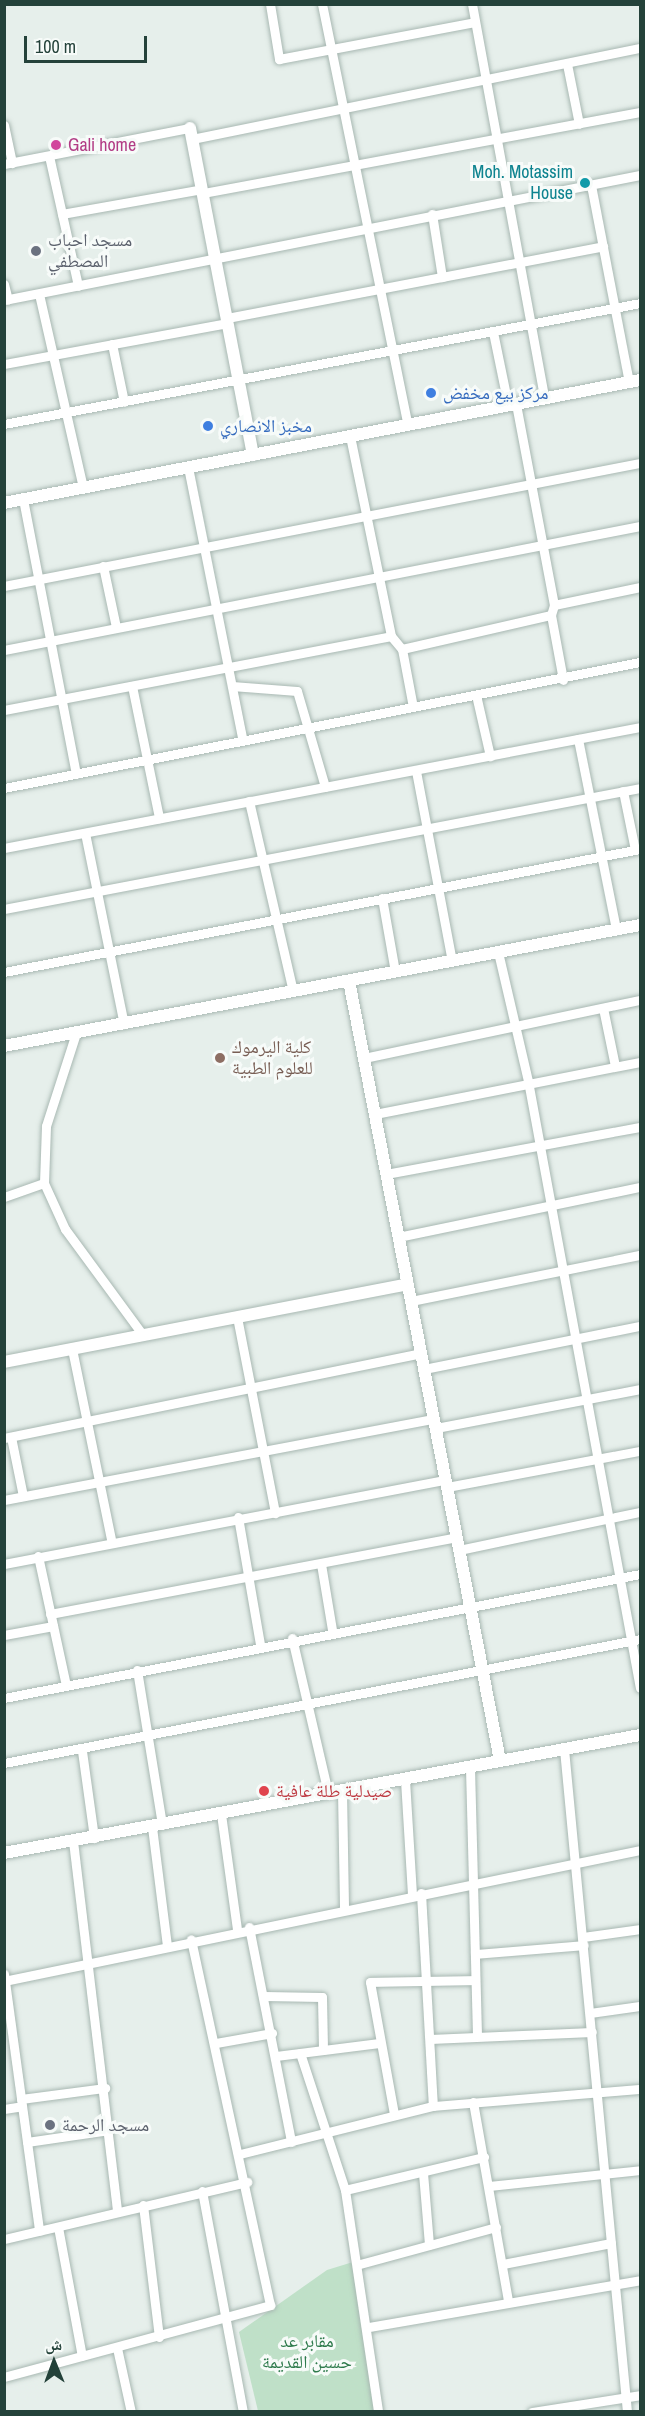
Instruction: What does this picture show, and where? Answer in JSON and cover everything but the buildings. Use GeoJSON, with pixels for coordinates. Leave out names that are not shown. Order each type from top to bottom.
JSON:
{"type":"FeatureCollection","features":[{"type":"Feature","properties":{"kind":"street"},"geometry":{"type":"LineString","coordinates":[[270,4],[279,58],[475,22]]}},
{"type":"Feature","properties":{"kind":"street"},"geometry":{"type":"LineString","coordinates":[[322,4],[408,425]]}},
{"type":"Feature","properties":{"kind":"street"},"geometry":{"type":"LineString","coordinates":[[472,4],[544,398]]}},
{"type":"Feature","properties":{"kind":"street"},"geometry":{"type":"LineString","coordinates":[[4,125],[8,163],[344,108],[640,48]]}},
{"type":"Feature","properties":{"kind":"street"},"geometry":{"type":"LineString","coordinates":[[567,64],[579,124]]}},
{"type":"Feature","properties":{"kind":"street"},"geometry":{"type":"LineString","coordinates":[[62,214],[356,164],[640,112]]}},
{"type":"Feature","properties":{"kind":"street"},"geometry":{"type":"LineString","coordinates":[[191,134],[253,455]]}},
{"type":"Feature","properties":{"kind":"street"},"geometry":{"type":"LineString","coordinates":[[49,156],[78,286]]}},
{"type":"Feature","properties":{"kind":"street"},"geometry":{"type":"LineString","coordinates":[[4,284],[6,300],[214,260],[432,214],[640,175]]}},
{"type":"Feature","properties":{"kind":"street"},"geometry":{"type":"LineString","coordinates":[[4,503],[635,381],[615,308],[591,185]]}},
{"type":"Feature","properties":{"kind":"street"},"geometry":{"type":"LineString","coordinates":[[432,214],[442,277]]}},
{"type":"Feature","properties":{"kind":"street"},"geometry":{"type":"LineString","coordinates":[[4,364],[603,246]]}},
{"type":"Feature","properties":{"kind":"street"},"geometry":{"type":"LineString","coordinates":[[39,294],[82,488]]}},
{"type":"Feature","properties":{"kind":"street"},"geometry":{"type":"LineString","coordinates":[[4,424],[640,303]]}},
{"type":"Feature","properties":{"kind":"street"},"geometry":{"type":"LineString","coordinates":[[493,332],[532,482],[563,680]]}},
{"type":"Feature","properties":{"kind":"street"},"geometry":{"type":"LineString","coordinates":[[112,344],[124,402]]}},
{"type":"Feature","properties":{"kind":"street"},"geometry":{"type":"LineString","coordinates":[[350,436],[391,636],[402,649],[413,707]]}},
{"type":"Feature","properties":{"kind":"street"},"geometry":{"type":"LineString","coordinates":[[4,586],[532,482],[640,463]]}},
{"type":"Feature","properties":{"kind":"street"},"geometry":{"type":"LineString","coordinates":[[188,467],[242,738]]}},
{"type":"Feature","properties":{"kind":"street"},"geometry":{"type":"LineString","coordinates":[[23,499],[76,774]]}},
{"type":"Feature","properties":{"kind":"street"},"geometry":{"type":"LineString","coordinates":[[4,650],[379,575],[541,547],[640,526]]}},
{"type":"Feature","properties":{"kind":"street"},"geometry":{"type":"LineString","coordinates":[[103,566],[116,627]]}},
{"type":"Feature","properties":{"kind":"street"},"geometry":{"type":"LineString","coordinates":[[402,649],[640,587]]}},
{"type":"Feature","properties":{"kind":"street"},"geometry":{"type":"LineString","coordinates":[[4,710],[391,636]]}},
{"type":"Feature","properties":{"kind":"street"},"geometry":{"type":"LineString","coordinates":[[4,788],[242,738],[563,680],[640,662]]}},
{"type":"Feature","properties":{"kind":"street"},"geometry":{"type":"LineString","coordinates":[[132,686],[159,818]]}},
{"type":"Feature","properties":{"kind":"street"},"geometry":{"type":"LineString","coordinates":[[232,686],[297,691],[310,726],[325,787]]}},
{"type":"Feature","properties":{"kind":"street"},"geometry":{"type":"LineString","coordinates":[[476,695],[490,756]]}},
{"type":"Feature","properties":{"kind":"street"},"geometry":{"type":"LineString","coordinates":[[4,848],[640,728]]}},
{"type":"Feature","properties":{"kind":"street"},"geometry":{"type":"LineString","coordinates":[[578,740],[599,858],[616,930]]}},
{"type":"Feature","properties":{"kind":"street"},"geometry":{"type":"LineString","coordinates":[[416,771],[452,961]]}},
{"type":"Feature","properties":{"kind":"street"},"geometry":{"type":"LineString","coordinates":[[4,909],[640,788]]}},
{"type":"Feature","properties":{"kind":"street"},"geometry":{"type":"LineString","coordinates":[[4,972],[638,850],[623,791]]}},
{"type":"Feature","properties":{"kind":"street"},"geometry":{"type":"LineString","coordinates":[[249,801],[293,991]]}},
{"type":"Feature","properties":{"kind":"street"},"geometry":{"type":"LineString","coordinates":[[85,833],[99,891],[124,1024]]}},
{"type":"Feature","properties":{"kind":"street"},"geometry":{"type":"LineString","coordinates":[[382,898],[394,972]]}},
{"type":"Feature","properties":{"kind":"street"},"geometry":{"type":"LineString","coordinates":[[4,1046],[640,925]]}},
{"type":"Feature","properties":{"kind":"street"},"geometry":{"type":"LineString","coordinates":[[498,952],[513,1027],[528,1081],[596,1461],[636,1640],[640,1688]]}},
{"type":"Feature","properties":{"kind":"street"},"geometry":{"type":"LineString","coordinates":[[348,981],[500,1761]]}},
{"type":"Feature","properties":{"kind":"street"},"geometry":{"type":"LineString","coordinates":[[364,1058],[640,1000]]}},
{"type":"Feature","properties":{"kind":"street"},"geometry":{"type":"LineString","coordinates":[[603,1008],[615,1066]]}},
{"type":"Feature","properties":{"kind":"street"},"geometry":{"type":"LineString","coordinates":[[76,1033],[46,1126],[44,1184],[65,1229],[143,1335]]}},
{"type":"Feature","properties":{"kind":"street"},"geometry":{"type":"LineString","coordinates":[[375,1114],[528,1081],[640,1062]]}},
{"type":"Feature","properties":{"kind":"street"},"geometry":{"type":"LineString","coordinates":[[386,1174],[540,1148],[640,1127]]}},
{"type":"Feature","properties":{"kind":"street"},"geometry":{"type":"LineString","coordinates":[[4,1197],[44,1184]]}},
{"type":"Feature","properties":{"kind":"street"},"geometry":{"type":"LineString","coordinates":[[398,1236],[640,1187]]}},
{"type":"Feature","properties":{"kind":"street"},"geometry":{"type":"LineString","coordinates":[[411,1302],[640,1255]]}},
{"type":"Feature","properties":{"kind":"street"},"geometry":{"type":"LineString","coordinates":[[4,1362],[408,1284]]}},
{"type":"Feature","properties":{"kind":"street"},"geometry":{"type":"LineString","coordinates":[[237,1317],[275,1513]]}},
{"type":"Feature","properties":{"kind":"street"},"geometry":{"type":"LineString","coordinates":[[424,1370],[640,1326]]}},
{"type":"Feature","properties":{"kind":"street"},"geometry":{"type":"LineString","coordinates":[[72,1349],[96,1482],[111,1539]]}},
{"type":"Feature","properties":{"kind":"street"},"geometry":{"type":"LineString","coordinates":[[23,1496],[8,1437],[420,1353]]}},
{"type":"Feature","properties":{"kind":"street"},"geometry":{"type":"LineString","coordinates":[[4,1500],[262,1449],[585,1400],[640,1389]]}},
{"type":"Feature","properties":{"kind":"street"},"geometry":{"type":"LineString","coordinates":[[4,1564],[111,1539],[596,1461],[640,1451]]}},
{"type":"Feature","properties":{"kind":"street"},"geometry":{"type":"LineString","coordinates":[[459,1550],[640,1512]]}},
{"type":"Feature","properties":{"kind":"street"},"geometry":{"type":"LineString","coordinates":[[238,1517],[260,1645]]}},
{"type":"Feature","properties":{"kind":"street"},"geometry":{"type":"LineString","coordinates":[[50,1614],[457,1537]]}},
{"type":"Feature","properties":{"kind":"street"},"geometry":{"type":"LineString","coordinates":[[38,1556],[66,1685]]}},
{"type":"Feature","properties":{"kind":"street"},"geometry":{"type":"LineString","coordinates":[[321,1564],[332,1630]]}},
{"type":"Feature","properties":{"kind":"street"},"geometry":{"type":"LineString","coordinates":[[4,1698],[332,1630],[640,1574]]}},
{"type":"Feature","properties":{"kind":"street"},"geometry":{"type":"LineString","coordinates":[[4,1635],[53,1626]]}},
{"type":"Feature","properties":{"kind":"street"},"geometry":{"type":"LineString","coordinates":[[292,1638],[328,1793]]}},
{"type":"Feature","properties":{"kind":"street"},"geometry":{"type":"LineString","coordinates":[[4,1763],[82,1751],[147,1736],[308,1708],[636,1640]]}},
{"type":"Feature","properties":{"kind":"street"},"geometry":{"type":"LineString","coordinates":[[137,1670],[157,1826],[167,1945]]}},
{"type":"Feature","properties":{"kind":"street"},"geometry":{"type":"LineString","coordinates":[[4,1853],[640,1735]]}},
{"type":"Feature","properties":{"kind":"street"},"geometry":{"type":"LineString","coordinates":[[564,1749],[627,2412]]}},
{"type":"Feature","properties":{"kind":"street"},"geometry":{"type":"LineString","coordinates":[[82,1751],[94,1838]]}},
{"type":"Feature","properties":{"kind":"street"},"geometry":{"type":"LineString","coordinates":[[470,1768],[477,2036]]}},
{"type":"Feature","properties":{"kind":"street"},"geometry":{"type":"LineString","coordinates":[[405,1780],[427,1981],[433,2106]]}},
{"type":"Feature","properties":{"kind":"street"},"geometry":{"type":"LineString","coordinates":[[342,1791],[344,1908]]}},
{"type":"Feature","properties":{"kind":"street"},"geometry":{"type":"LineString","coordinates":[[221,1814],[237,1929]]}},
{"type":"Feature","properties":{"kind":"street"},"geometry":{"type":"LineString","coordinates":[[73,1842],[90,1961],[117,2211]]}},
{"type":"Feature","properties":{"kind":"street"},"geometry":{"type":"LineString","coordinates":[[39,2230],[5,1979],[237,1929],[473,1883],[575,1859],[640,1850]]}},
{"type":"Feature","properties":{"kind":"street"},"geometry":{"type":"LineString","coordinates":[[249,1927],[272,2033],[291,2142]]}},
{"type":"Feature","properties":{"kind":"street"},"geometry":{"type":"LineString","coordinates":[[475,1954],[584,1941],[640,1929]]}},
{"type":"Feature","properties":{"kind":"street"},"geometry":{"type":"LineString","coordinates":[[4,2377],[228,2320],[270,2305],[247,2182],[190,1940]]}},
{"type":"Feature","properties":{"kind":"street"},"geometry":{"type":"LineString","coordinates":[[394,2114],[379,2043],[370,1982],[475,1980]]}},
{"type":"Feature","properties":{"kind":"street"},"geometry":{"type":"LineString","coordinates":[[264,1996],[322,1997],[322,2050]]}},
{"type":"Feature","properties":{"kind":"street"},"geometry":{"type":"LineString","coordinates":[[590,2013],[640,2006]]}},
{"type":"Feature","properties":{"kind":"street"},"geometry":{"type":"LineString","coordinates":[[430,2039],[592,2032]]}},
{"type":"Feature","properties":{"kind":"street"},"geometry":{"type":"LineString","coordinates":[[216,2043],[272,2033]]}},
{"type":"Feature","properties":{"kind":"street"},"geometry":{"type":"LineString","coordinates":[[276,2056],[379,2043]]}},
{"type":"Feature","properties":{"kind":"street"},"geometry":{"type":"LineString","coordinates":[[300,2053],[345,2190],[360,2264],[378,2412]]}},
{"type":"Feature","properties":{"kind":"street"},"geometry":{"type":"LineString","coordinates":[[4,2109],[22,2103],[105,2088]]}},
{"type":"Feature","properties":{"kind":"street"},"geometry":{"type":"LineString","coordinates":[[240,2154],[433,2106],[640,2089]]}},
{"type":"Feature","properties":{"kind":"street"},"geometry":{"type":"LineString","coordinates":[[473,2102],[508,2300]]}},
{"type":"Feature","properties":{"kind":"street"},"geometry":{"type":"LineString","coordinates":[[27,2142],[109,2130]]}},
{"type":"Feature","properties":{"kind":"street"},"geometry":{"type":"LineString","coordinates":[[345,2190],[484,2157]]}},
{"type":"Feature","properties":{"kind":"street"},"geometry":{"type":"LineString","coordinates":[[489,2186],[640,2170]]}},
{"type":"Feature","properties":{"kind":"street"},"geometry":{"type":"LineString","coordinates":[[423,2173],[429,2245]]}},
{"type":"Feature","properties":{"kind":"street"},"geometry":{"type":"LineString","coordinates":[[4,2239],[247,2182]]}},
{"type":"Feature","properties":{"kind":"street"},"geometry":{"type":"LineString","coordinates":[[202,2191],[228,2320],[243,2412]]}},
{"type":"Feature","properties":{"kind":"street"},"geometry":{"type":"LineString","coordinates":[[143,2205],[159,2337]]}},
{"type":"Feature","properties":{"kind":"street"},"geometry":{"type":"LineString","coordinates":[[58,2227],[82,2356]]}},
{"type":"Feature","properties":{"kind":"street"},"geometry":{"type":"LineString","coordinates":[[360,2264],[496,2227]]}},
{"type":"Feature","properties":{"kind":"street"},"geometry":{"type":"LineString","coordinates":[[503,2264],[611,2243]]}},
{"type":"Feature","properties":{"kind":"street"},"geometry":{"type":"LineString","coordinates":[[369,2327],[508,2300],[640,2280]]}},
{"type":"Feature","properties":{"kind":"street"},"geometry":{"type":"LineString","coordinates":[[117,2348],[131,2412]]}},
{"type":"Feature","properties":{"kind":"street"},"geometry":{"type":"LineString","coordinates":[[532,2412],[640,2395]]}},
{"type":"Feature","properties":{"kind":"green space","name":"مقابر عد حسين القديمة"},"geometry":{"type":"Polygon","coordinates":[[[353,2262],[374,2411],[258,2411],[239,2332],[327,2270],[353,2262]]]}},
{"type":"Feature","properties":{"kind":"place","name":"Gali home"},"geometry":{"type":"Point","coordinates":[56,145]}},
{"type":"Feature","properties":{"kind":"place","name":"Moh. Motassim House"},"geometry":{"type":"Point","coordinates":[585,183]}},
{"type":"Feature","properties":{"kind":"place","name":"مسجد احباب المصطفي"},"geometry":{"type":"Point","coordinates":[36,251]}},
{"type":"Feature","properties":{"kind":"place","name":"مركز بيع مخفض"},"geometry":{"type":"Point","coordinates":[431,393]}},
{"type":"Feature","properties":{"kind":"place","name":"مخبز الانصاري"},"geometry":{"type":"Point","coordinates":[208,426]}},
{"type":"Feature","properties":{"kind":"place","name":"كلية اليرموك للعلوم الطبية"},"geometry":{"type":"Point","coordinates":[220,1058]}},
{"type":"Feature","properties":{"kind":"place","name":"صيدلية طلة عافية"},"geometry":{"type":"Point","coordinates":[264,1791]}},
{"type":"Feature","properties":{"kind":"place","name":"مسجد الرحمة"},"geometry":{"type":"Point","coordinates":[50,2125]}}]}
